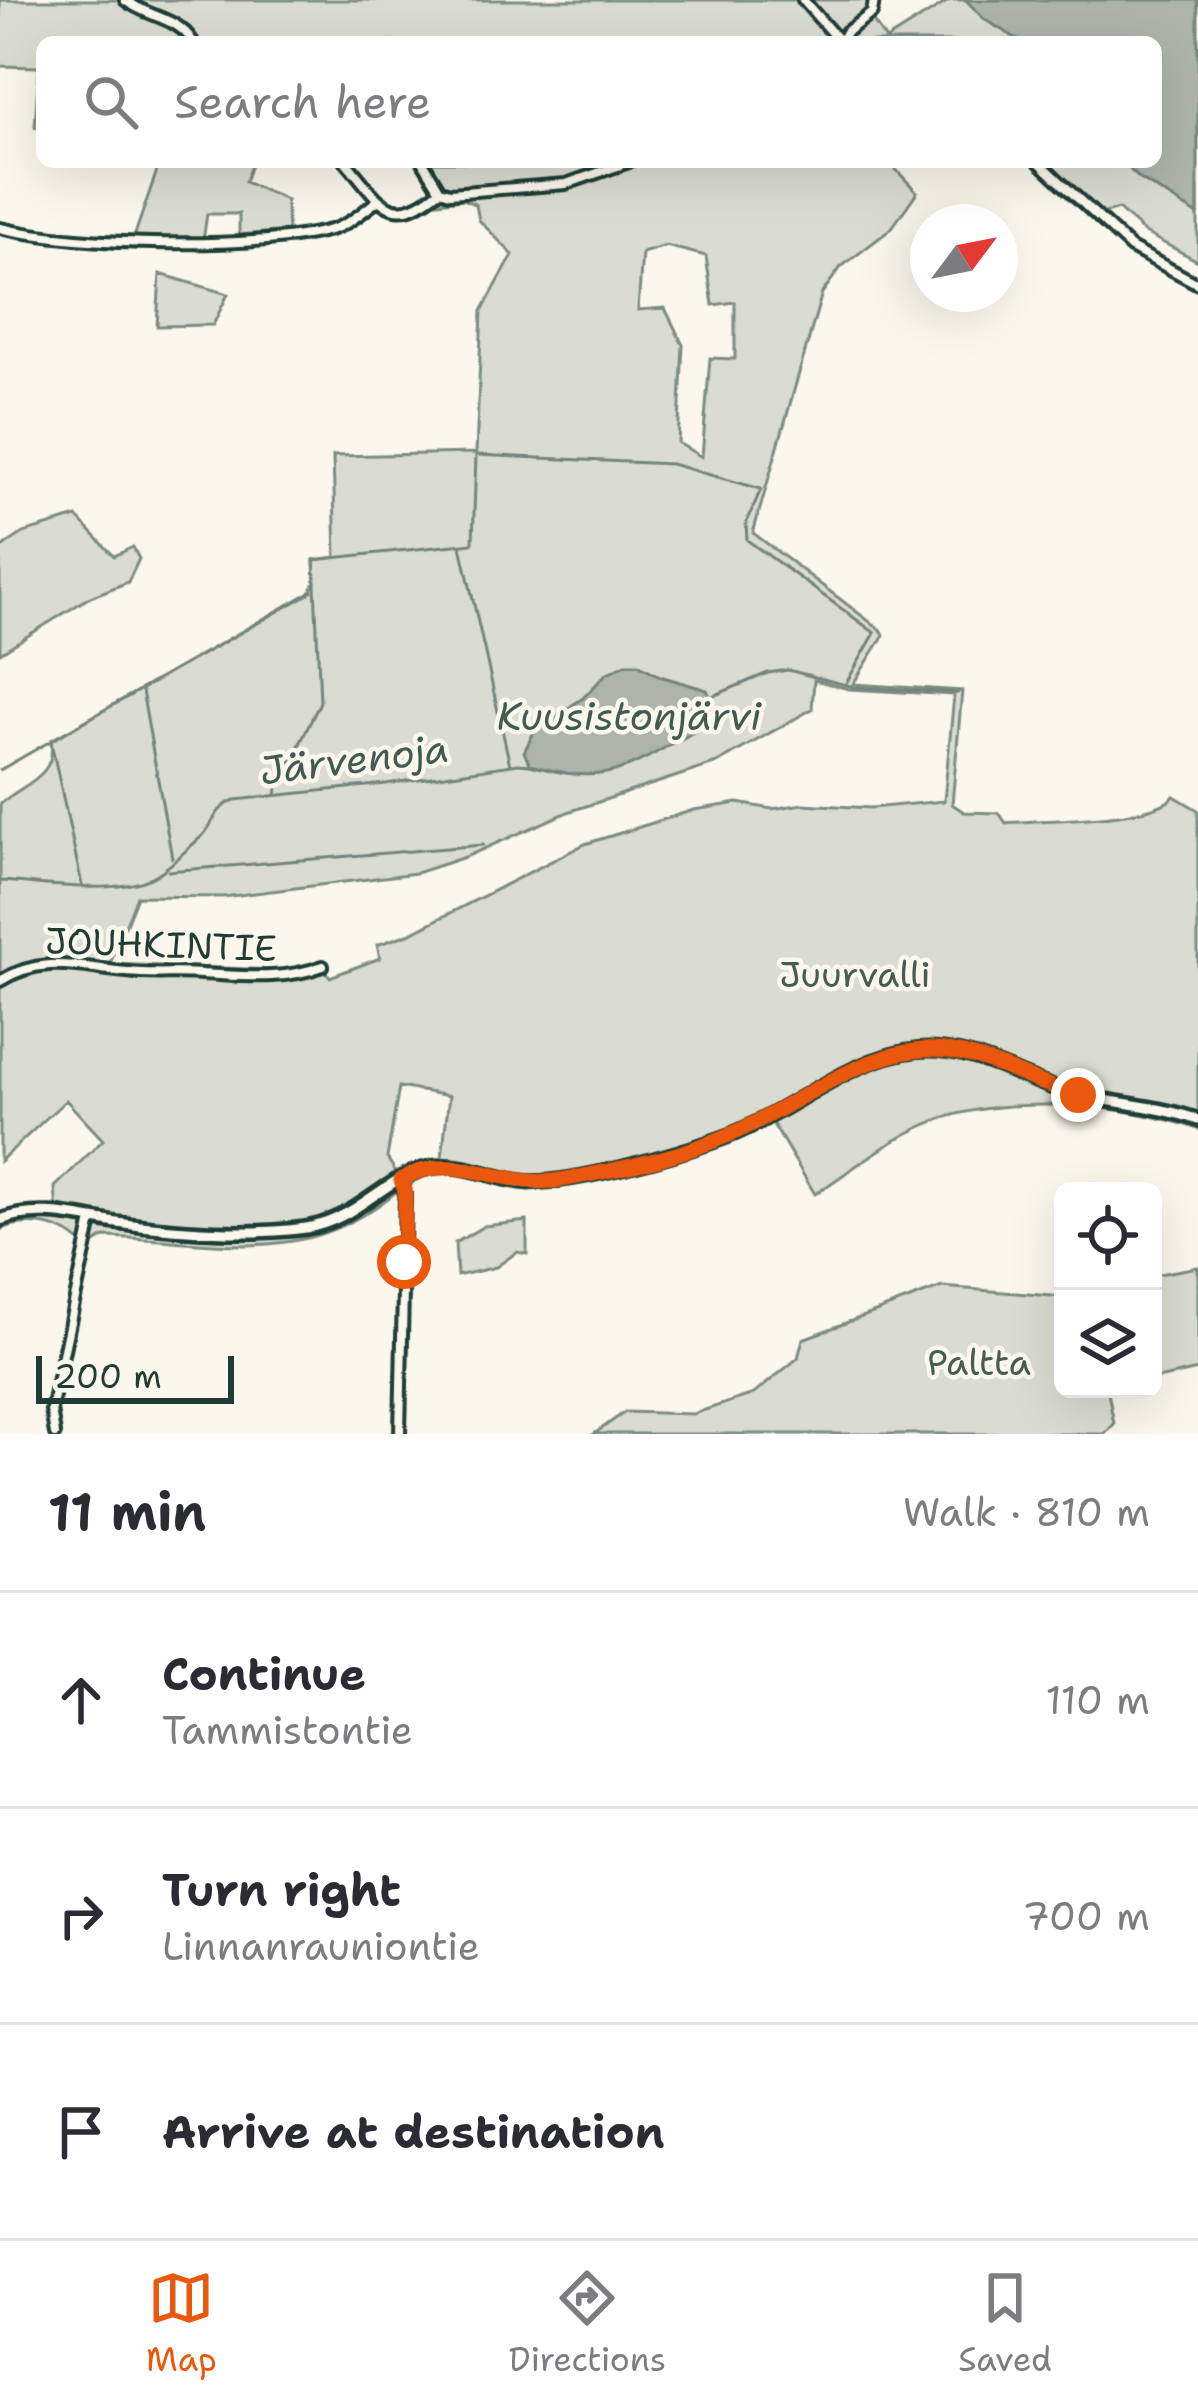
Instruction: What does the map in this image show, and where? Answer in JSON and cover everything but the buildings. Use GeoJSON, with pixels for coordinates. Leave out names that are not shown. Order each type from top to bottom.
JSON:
{"type":"FeatureCollection","features":[{"type":"Feature","properties":{"kind":"street"},"geometry":{"type":"LineString","coordinates":[[125,0],[145,13],[175,22],[188,36]]}},
{"type":"Feature","properties":{"kind":"street"},"geometry":{"type":"LineString","coordinates":[[802,0],[835,36]]}},
{"type":"Feature","properties":{"kind":"street"},"geometry":{"type":"LineString","coordinates":[[844,36],[872,13],[874,0]]}},
{"type":"Feature","properties":{"kind":"street"},"geometry":{"type":"LineString","coordinates":[[351,168],[377,201],[407,212],[440,190]]}},
{"type":"Feature","properties":{"kind":"street"},"geometry":{"type":"LineString","coordinates":[[427,168],[440,190],[450,194],[566,184],[612,168]]}},
{"type":"Feature","properties":{"kind":"street"},"geometry":{"type":"LineString","coordinates":[[1045,168],[1131,248],[1198,284]]}},
{"type":"Feature","properties":{"kind":"street"},"geometry":{"type":"LineString","coordinates":[[0,228],[32,235],[240,241],[332,230],[377,201]]}},
{"type":"Feature","properties":{"kind":"street","name":"JOUHKINTIE"},"geometry":{"type":"LineString","coordinates":[[0,981],[47,962],[139,973],[254,977],[288,976],[323,966]]}},
{"type":"Feature","properties":{"kind":"street"},"geometry":{"type":"LineString","coordinates":[[0,1220],[40,1212],[167,1228],[310,1227],[348,1214],[417,1171],[447,1166],[544,1182],[674,1153],[731,1135],[872,1063],[917,1051],[962,1053],[1060,1090],[1158,1106],[1198,1120]]}},
{"type":"Feature","properties":{"kind":"street"},"geometry":{"type":"LineString","coordinates":[[400,1434],[405,1195],[401,1180]]}},
{"type":"Feature","properties":{"kind":"street"},"geometry":{"type":"LineString","coordinates":[[55,1434],[52,1410],[92,1220]]}},
{"type":"Feature","properties":{"kind":"green space"},"geometry":{"type":"Polygon","coordinates":[[[0,0],[870,0],[856,24],[872,20],[883,36],[36,36],[36,67],[0,66],[0,0]]]}},
{"type":"Feature","properties":{"kind":"green space"},"geometry":{"type":"Polygon","coordinates":[[[950,0],[988,0],[1042,36],[892,36],[950,0]]]}},
{"type":"Feature","properties":{"kind":"green space"},"geometry":{"type":"Polygon","coordinates":[[[1162,166],[1198,188],[1198,261],[1145,233],[1118,209],[1096,216],[1045,168],[1162,166]]]}},
{"type":"Feature","properties":{"kind":"green space"},"geometry":{"type":"Polygon","coordinates":[[[158,168],[250,168],[245,182],[286,200],[288,231],[239,235],[239,214],[207,214],[203,241],[133,240],[158,168]]]}},
{"type":"Feature","properties":{"kind":"green space","name":"Juurvalli"},"geometry":{"type":"Polygon","coordinates":[[[427,168],[895,168],[917,192],[891,229],[841,267],[822,293],[753,533],[882,631],[884,635],[853,684],[962,691],[952,804],[964,812],[999,813],[1006,823],[1096,817],[1145,810],[1174,796],[1198,810],[1198,1129],[1099,1108],[988,1108],[925,1125],[815,1194],[768,1116],[651,1159],[528,1183],[528,1190],[504,1186],[508,1180],[441,1166],[449,1096],[399,1087],[387,1158],[401,1180],[434,1167],[433,1173],[414,1181],[405,1194],[403,1186],[367,1213],[332,1230],[262,1244],[105,1237],[86,1248],[68,1233],[46,1225],[0,1230],[0,1220],[57,1213],[55,1187],[103,1140],[66,1100],[0,1161],[0,804],[44,771],[52,753],[51,740],[309,594],[315,582],[314,560],[336,557],[333,456],[476,453],[482,311],[513,255],[479,220],[476,205],[463,199],[438,202],[440,190],[427,168]],[[666,246],[642,253],[638,310],[665,308],[683,345],[678,443],[702,457],[710,358],[735,359],[735,302],[713,305],[706,256],[666,246]],[[814,680],[812,709],[717,763],[568,812],[416,873],[223,897],[137,896],[110,964],[275,970],[272,976],[323,966],[330,977],[380,958],[377,945],[411,933],[585,844],[694,810],[738,803],[772,809],[803,804],[871,808],[944,801],[954,695],[849,689],[814,680]]]}},
{"type":"Feature","properties":{"kind":"green space"},"geometry":{"type":"Polygon","coordinates":[[[160,274],[228,294],[213,325],[157,326],[160,274]]]}},
{"type":"Feature","properties":{"kind":"green space"},"geometry":{"type":"Polygon","coordinates":[[[77,517],[114,556],[133,547],[139,559],[128,582],[90,597],[0,653],[0,549],[23,533],[77,517]]]}},
{"type":"Feature","properties":{"kind":"green space"},"geometry":{"type":"Polygon","coordinates":[[[527,1221],[527,1254],[517,1252],[496,1267],[457,1276],[455,1243],[484,1226],[527,1221]]]}},
{"type":"Feature","properties":{"kind":"green space"},"geometry":{"type":"Polygon","coordinates":[[[1198,1267],[1198,1370],[1162,1378],[1162,1290],[1162,1273],[1198,1267]]]}},
{"type":"Feature","properties":{"kind":"green space","name":"Paltta"},"geometry":{"type":"Polygon","coordinates":[[[942,1287],[1054,1296],[1054,1398],[1109,1398],[1114,1424],[1105,1434],[594,1434],[625,1412],[693,1414],[754,1394],[798,1358],[803,1339],[942,1287]]]}},
{"type":"Feature","properties":{"kind":"water"},"geometry":{"type":"Polygon","coordinates":[[[966,0],[1198,0],[1198,215],[1128,168],[1162,168],[1162,36],[1012,36],[984,19],[966,0]]]}},
{"type":"Feature","properties":{"kind":"water","name":"Kuusistonjärvi"},"geometry":{"type":"Polygon","coordinates":[[[638,664],[707,690],[714,705],[705,721],[647,758],[615,771],[585,775],[530,765],[524,752],[535,730],[583,698],[606,674],[638,664]]]}},
{"type":"Feature","properties":{"kind":"waterway"},"geometry":{"type":"LineString","coordinates":[[276,795],[279,778],[320,702],[314,560],[473,543],[476,455],[671,464],[761,489],[746,524],[747,540],[875,633],[845,685]]}},
{"type":"Feature","properties":{"kind":"waterway"},"geometry":{"type":"LineString","coordinates":[[461,546],[510,765]]}},
{"type":"Feature","properties":{"kind":"waterway"},"geometry":{"type":"LineString","coordinates":[[0,770],[312,591]]}},
{"type":"Feature","properties":{"kind":"waterway"},"geometry":{"type":"LineString","coordinates":[[713,696],[768,673],[788,670],[854,687],[958,693]]}},
{"type":"Feature","properties":{"kind":"waterway"},"geometry":{"type":"LineString","coordinates":[[142,691],[172,858]]}},
{"type":"Feature","properties":{"kind":"waterway"},"geometry":{"type":"LineString","coordinates":[[51,742],[82,885]]}},
{"type":"Feature","properties":{"kind":"waterway","name":"Järvenoja"},"geometry":{"type":"LineString","coordinates":[[0,881],[96,887],[133,884],[168,867],[235,800],[530,765]]}},
{"type":"Feature","properties":{"kind":"waterway"},"geometry":{"type":"LineString","coordinates":[[168,871],[483,845]]}},
{"type":"Feature","properties":{"kind":"route"},"geometry":{"type":"LineString","coordinates":[[404,1262],[405,1190],[401,1180],[427,1168],[463,1167],[528,1182],[561,1180],[674,1153],[731,1135],[902,1052],[962,1053],[1078,1095]]}}]}
